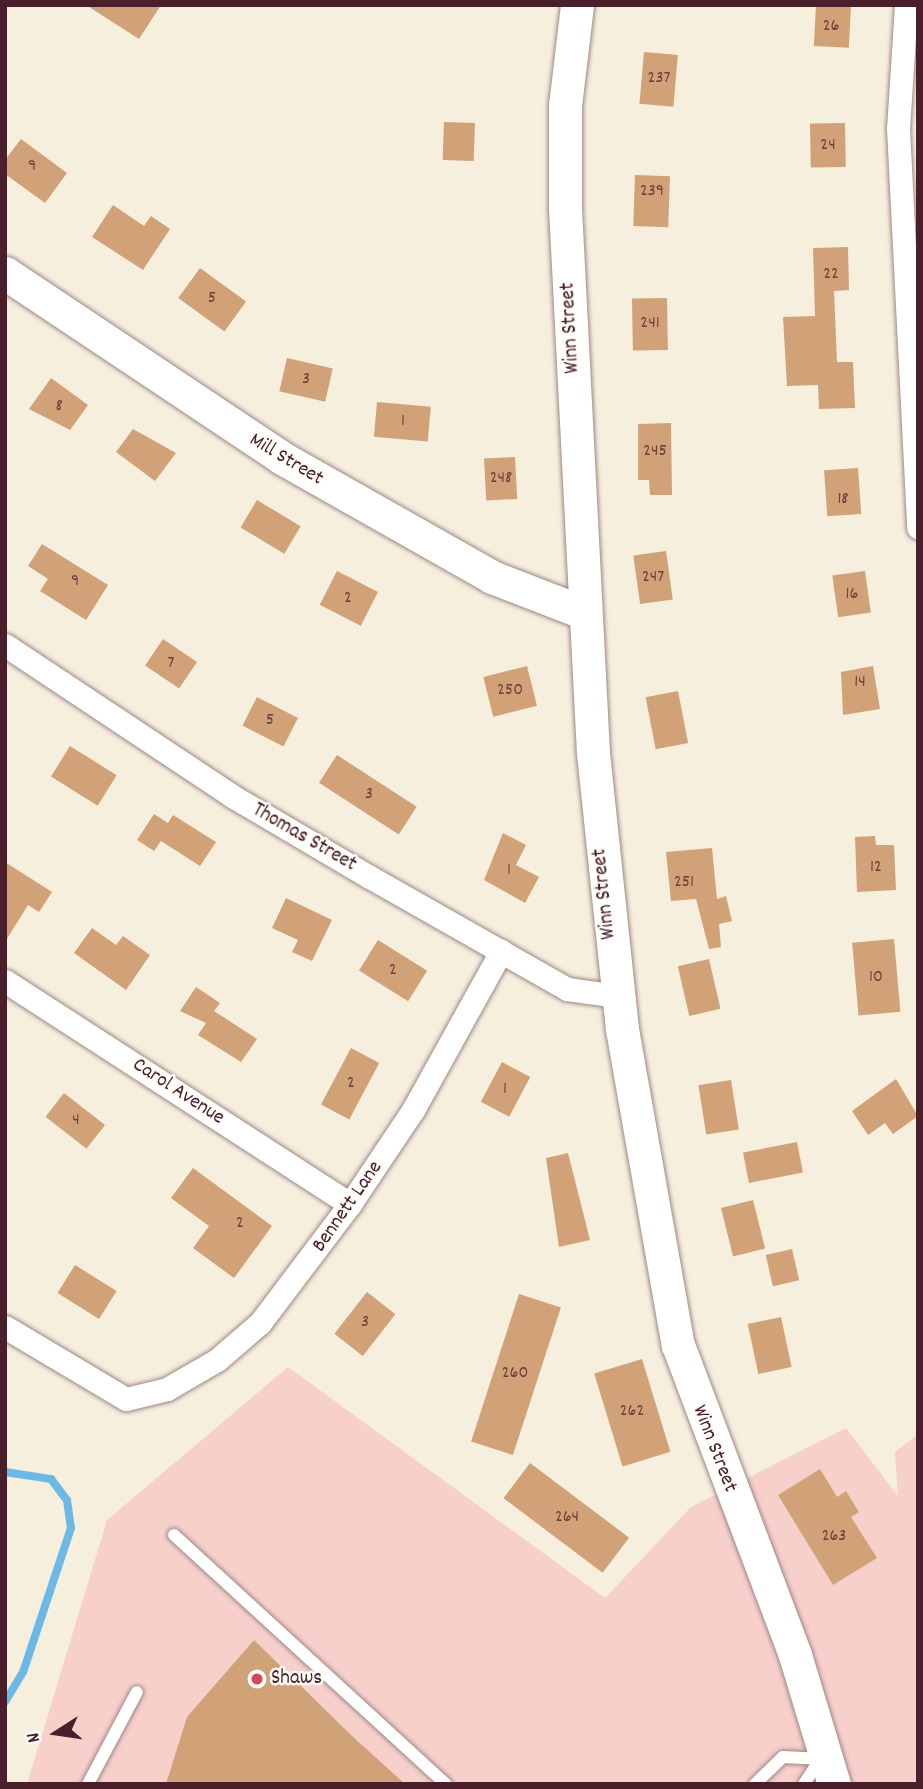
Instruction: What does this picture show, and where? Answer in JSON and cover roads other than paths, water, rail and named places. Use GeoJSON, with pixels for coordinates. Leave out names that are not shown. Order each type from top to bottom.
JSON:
{"type":"FeatureCollection","features":[{"type":"Feature","properties":{"kind":"main road","name":"Winn Street"},"geometry":{"type":"LineString","coordinates":[[577,5],[564,168],[585,613],[618,996],[678,1345],[825,1765],[844,1784]]}},
{"type":"Feature","properties":{"kind":"main road","name":"Mill Street"},"geometry":{"type":"LineString","coordinates":[[5,273],[282,458],[492,577],[585,613]]}},
{"type":"Feature","properties":{"kind":"street"},"geometry":{"type":"LineString","coordinates":[[906,5],[918,527]]}},
{"type":"Feature","properties":{"kind":"street","name":"Thomas Street"},"geometry":{"type":"LineString","coordinates":[[5,645],[232,796],[501,951],[574,992],[618,996]]}},
{"type":"Feature","properties":{"kind":"street","name":"Bennett Lane"},"geometry":{"type":"LineString","coordinates":[[5,1327],[97,1385],[131,1399],[178,1385],[246,1336],[350,1204],[413,1110],[501,951]]}},
{"type":"Feature","properties":{"kind":"street","name":"Carol Avenue"},"geometry":{"type":"LineString","coordinates":[[5,981],[350,1204]]}},
{"type":"Feature","properties":{"kind":"lane"},"geometry":{"type":"LineString","coordinates":[[174,1535],[446,1784]]}},
{"type":"Feature","properties":{"kind":"lane"},"geometry":{"type":"LineString","coordinates":[[88,1784],[137,1692]]}},
{"type":"Feature","properties":{"kind":"lane"},"geometry":{"type":"LineString","coordinates":[[755,1784],[783,1757],[825,1765]]}},
{"type":"Feature","properties":{"kind":"lane"},"geometry":{"type":"LineString","coordinates":[[804,1784],[825,1765]]}},
{"type":"Feature","properties":{"kind":"waterway"},"geometry":{"type":"LineString","coordinates":[[5,1472],[51,1479],[67,1500],[71,1528],[23,1672],[5,1702]]}},
{"type":"Feature","properties":{"kind":"place","name":"Shaws"},"geometry":{"type":"Point","coordinates":[257,1679]}}]}
